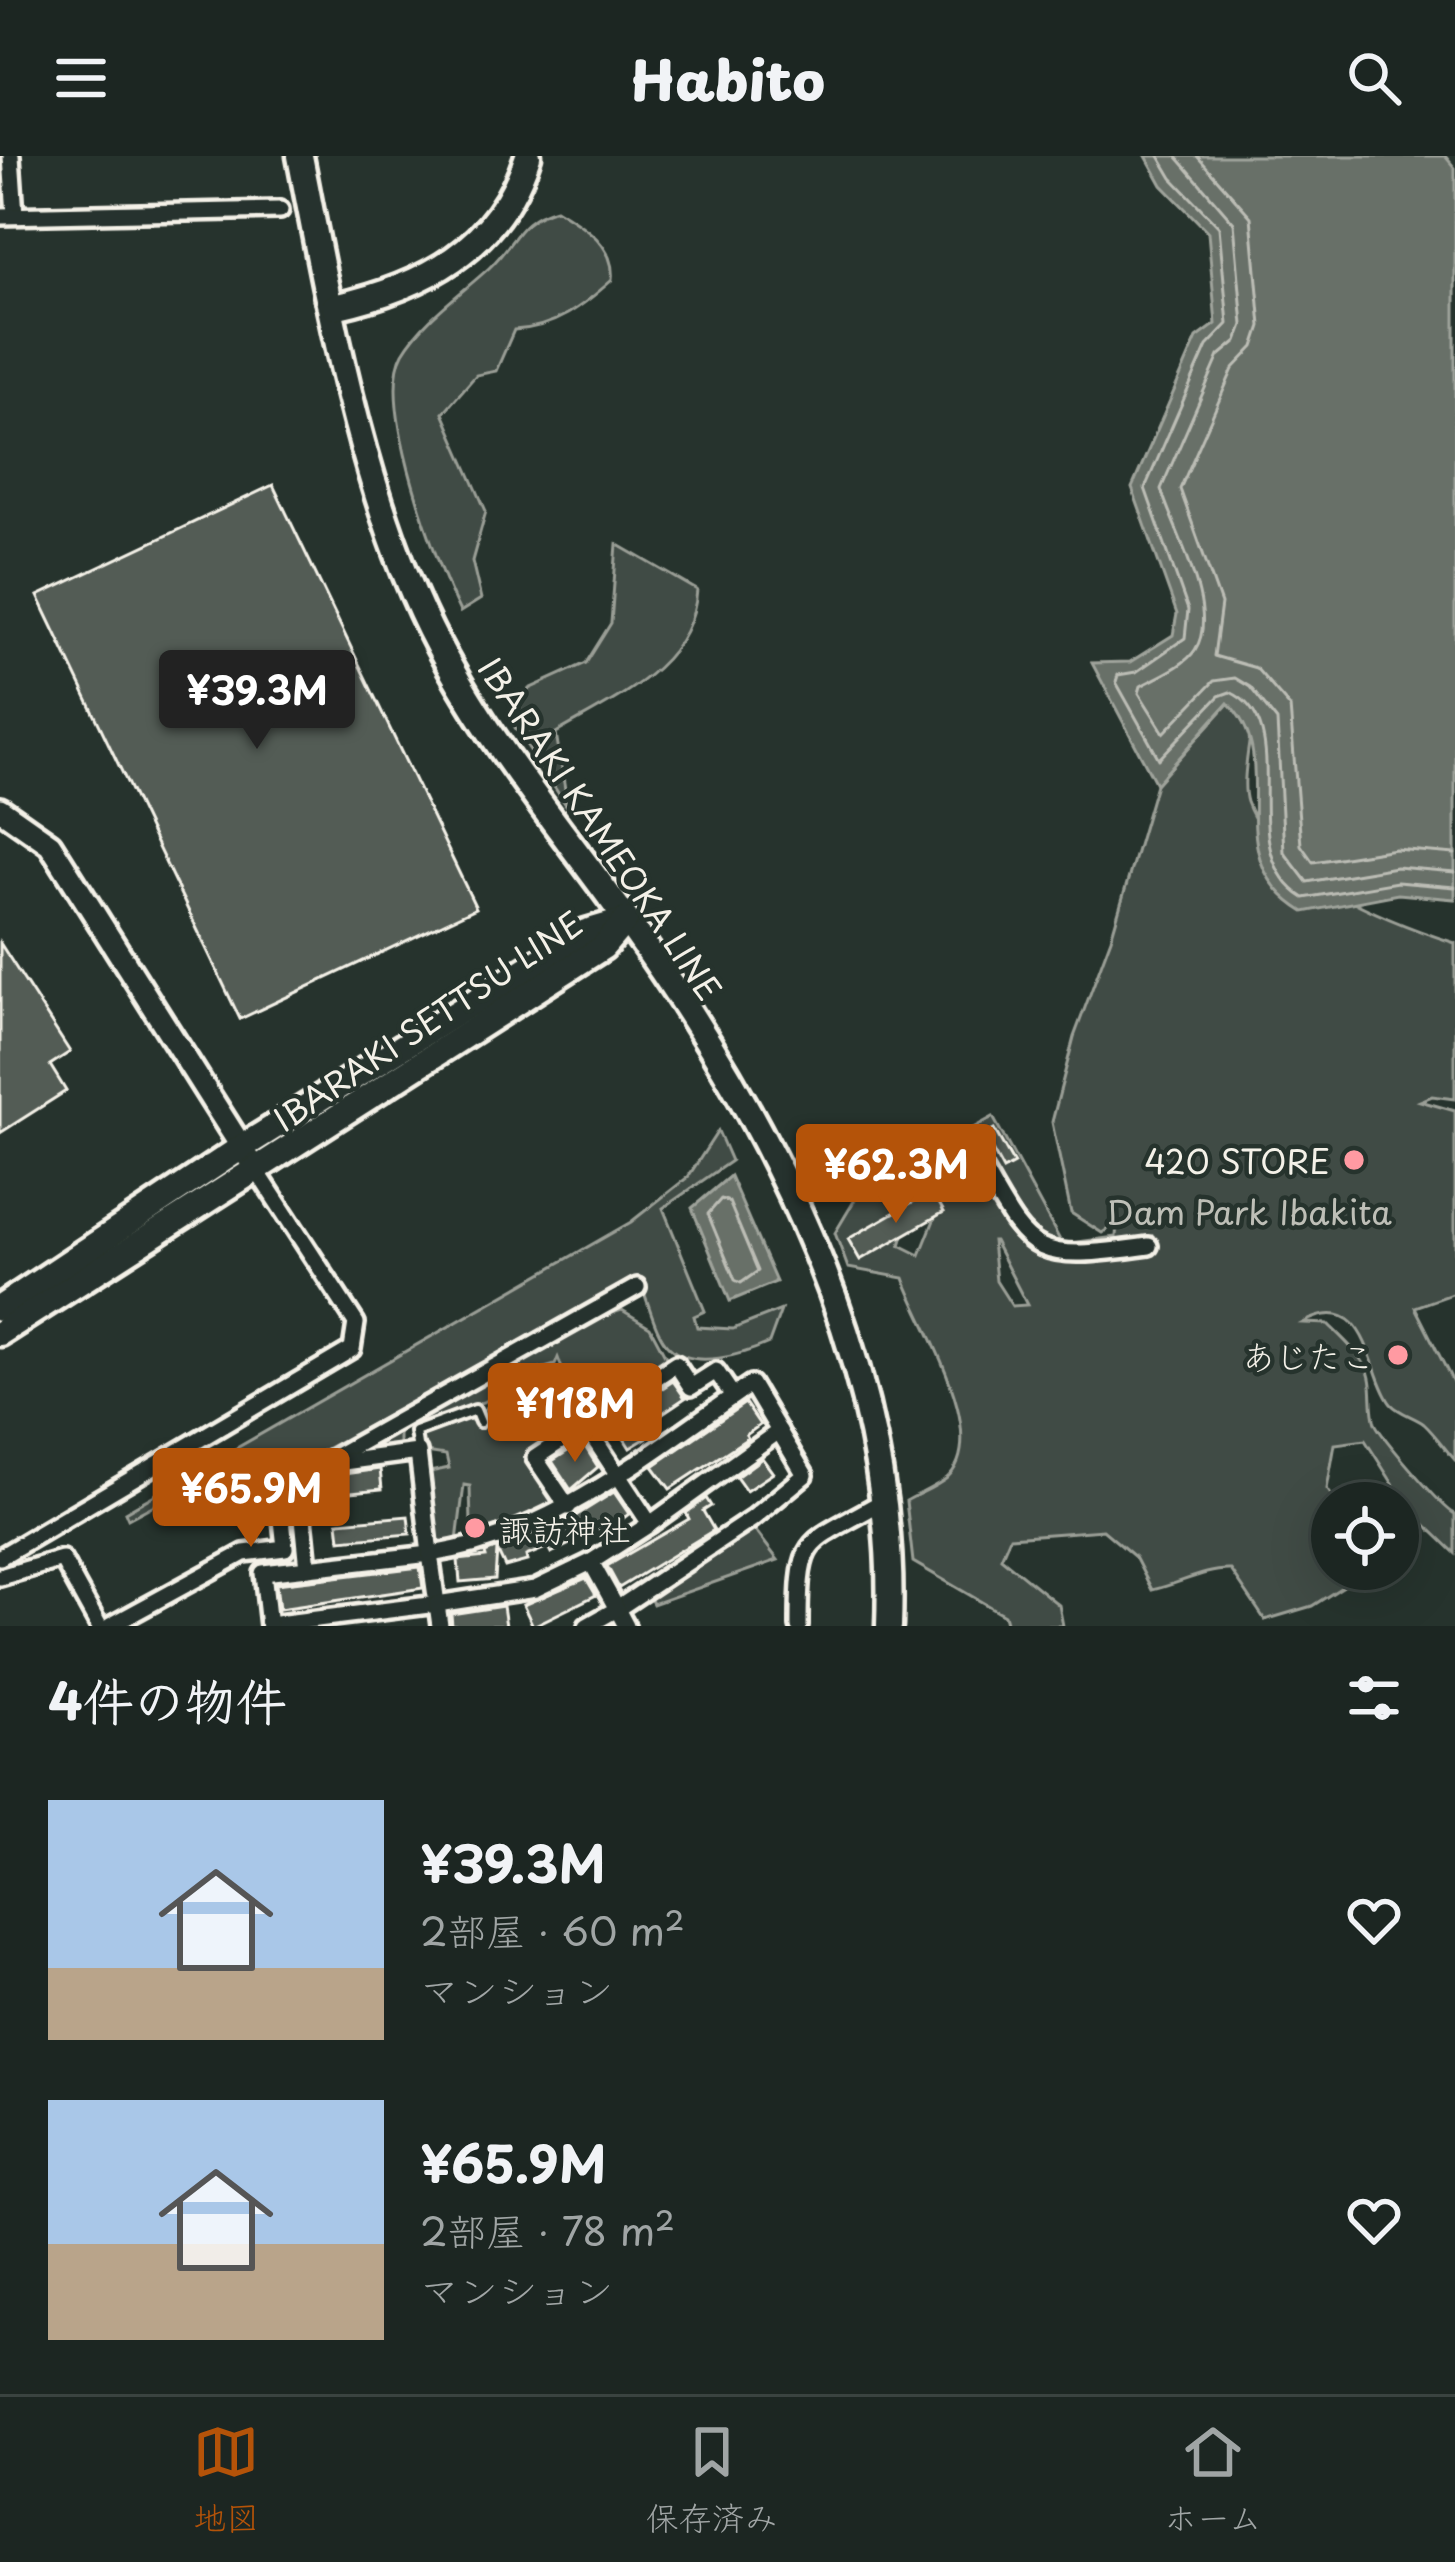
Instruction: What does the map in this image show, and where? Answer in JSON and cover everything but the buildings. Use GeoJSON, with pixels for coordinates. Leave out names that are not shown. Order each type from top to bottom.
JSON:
{"type":"FeatureCollection","features":[{"type":"Feature","properties":{"kind":"main road"},"geometry":{"type":"LineString","coordinates":[[300,156],[334,308],[382,297],[447,267],[481,239],[501,214],[529,156]]}},
{"type":"Feature","properties":{"kind":"main road","name":"IBARAKI KAMEOKA LINE"},"geometry":{"type":"LineString","coordinates":[[334,308],[370,460],[421,611],[493,741],[626,920],[741,1101],[815,1252],[856,1365],[883,1501],[889,1626]]}},
{"type":"Feature","properties":{"kind":"main road","name":"IBARAKI SETTSU LINE"},"geometry":{"type":"LineString","coordinates":[[0,1308],[242,1147],[586,932],[626,920]]}},
{"type":"Feature","properties":{"kind":"main road","name":"IBARAKI SETTSU LINE"},"geometry":{"type":"LineString","coordinates":[[0,1333],[603,947],[626,920]]}},
{"type":"Feature","properties":{"kind":"street"},"geometry":{"type":"LineString","coordinates":[[11,156],[8,215],[280,210]]}},
{"type":"Feature","properties":{"kind":"street"},"geometry":{"type":"LineString","coordinates":[[0,809],[50,844],[356,1323],[352,1349],[0,1557]]}},
{"type":"Feature","properties":{"kind":"street"},"geometry":{"type":"LineString","coordinates":[[970,1147],[1019,1231],[1036,1248],[1074,1256],[1149,1246]]}},
{"type":"Feature","properties":{"kind":"street"},"geometry":{"type":"LineString","coordinates":[[322,1465],[629,1288]]}},
{"type":"Feature","properties":{"kind":"street"},"geometry":{"type":"LineString","coordinates":[[568,1507],[536,1458],[585,1425],[676,1364],[691,1387],[716,1370],[733,1396]]}},
{"type":"Feature","properties":{"kind":"street"},"geometry":{"type":"LineString","coordinates":[[587,1626],[752,1519],[805,1475],[779,1431],[751,1384],[568,1507],[464,1549],[263,1573],[269,1626],[535,1588],[591,1562],[779,1431]]}},
{"type":"Feature","properties":{"kind":"street"},"geometry":{"type":"LineString","coordinates":[[568,1399],[650,1524]]}},
{"type":"Feature","properties":{"kind":"street"},"geometry":{"type":"LineString","coordinates":[[308,1568],[298,1468],[425,1460],[440,1626]]}},
{"type":"Feature","properties":{"kind":"street"},"geometry":{"type":"LineString","coordinates":[[110,1626],[244,1553],[285,1548],[280,1500],[300,1489]]}},
{"type":"Feature","properties":{"kind":"street"},"geometry":{"type":"LineString","coordinates":[[799,1626],[799,1563],[806,1548],[883,1501]]}},
{"type":"Feature","properties":{"kind":"street"},"geometry":{"type":"LineString","coordinates":[[0,1576],[62,1559],[99,1626]]}},
{"type":"Feature","properties":{"kind":"street"},"geometry":{"type":"LineString","coordinates":[[591,1562],[626,1626]]}},
{"type":"Feature","properties":{"kind":"lane"},"geometry":{"type":"LineString","coordinates":[[425,1460],[415,1432],[475,1410],[480,1422]]}},
{"type":"Feature","properties":{"kind":"green space"},"geometry":{"type":"Polygon","coordinates":[[[556,209],[603,246],[612,280],[568,314],[514,330],[496,371],[476,375],[443,413],[486,511],[472,561],[481,599],[460,612],[412,482],[397,407],[397,376],[403,353],[421,329],[489,268],[525,226],[556,209]]]}},
{"type":"Feature","properties":{"kind":"green space"},"geometry":{"type":"Polygon","coordinates":[[[617,544],[697,590],[692,617],[666,660],[647,677],[556,733],[568,808],[512,723],[529,689],[586,663],[611,623],[617,544]]]}},
{"type":"Feature","properties":{"kind":"green space","name":"Dam Park Ibakita"},"geometry":{"type":"Polygon","coordinates":[[[1229,703],[1251,728],[1247,802],[1281,852],[1335,892],[1455,943],[1455,1099],[1432,1096],[1420,1101],[1455,1111],[1455,1293],[1415,1307],[1455,1386],[1455,1460],[1424,1424],[1391,1404],[1354,1325],[1342,1316],[1325,1315],[1303,1323],[1328,1324],[1362,1361],[1369,1373],[1375,1423],[1412,1471],[1455,1514],[1455,1553],[1419,1519],[1419,1482],[1392,1482],[1365,1440],[1335,1444],[1328,1482],[1311,1482],[1311,1590],[1337,1590],[1312,1606],[1265,1620],[1231,1570],[1152,1590],[1135,1557],[1103,1530],[1010,1537],[1001,1558],[1059,1605],[1063,1626],[1007,1626],[1004,1615],[913,1562],[906,1501],[947,1478],[959,1459],[958,1408],[904,1278],[848,1268],[835,1233],[863,1186],[883,1175],[913,1203],[900,1245],[920,1255],[942,1200],[964,1186],[942,1145],[993,1117],[1062,1244],[1116,1237],[1117,1223],[1102,1233],[1071,1213],[1052,1122],[1074,1037],[1111,938],[1156,784],[1229,703]],[[992,1241],[996,1281],[1012,1306],[1027,1305],[992,1241]]]}},
{"type":"Feature","properties":{"kind":"green space"},"geometry":{"type":"Polygon","coordinates":[[[718,1131],[731,1161],[663,1208],[705,1311],[694,1316],[697,1327],[733,1329],[781,1310],[769,1343],[719,1358],[679,1354],[659,1333],[638,1278],[273,1478],[249,1454],[128,1519],[125,1512],[631,1222],[688,1177],[718,1131]]]}},
{"type":"Feature","properties":{"kind":"green space"},"geometry":{"type":"Polygon","coordinates":[[[622,1310],[650,1327],[667,1359],[602,1404],[589,1384],[572,1395],[558,1358],[555,1365],[516,1376],[489,1400],[399,1430],[399,1448],[346,1455],[593,1319],[622,1310]]]}},
{"type":"Feature","properties":{"kind":"green space"},"geometry":{"type":"Polygon","coordinates":[[[550,1374],[565,1405],[560,1416],[566,1425],[528,1455],[558,1506],[478,1534],[477,1525],[471,1525],[470,1486],[464,1485],[457,1541],[435,1544],[425,1473],[449,1468],[446,1455],[425,1452],[419,1434],[466,1418],[482,1425],[483,1410],[519,1384],[550,1374]]]}},
{"type":"Feature","properties":{"kind":"green space"},"geometry":{"type":"Polygon","coordinates":[[[755,1530],[778,1560],[653,1604],[650,1598],[755,1530]]]}},
{"type":"Feature","properties":{"kind":"water"},"geometry":{"type":"Polygon","coordinates":[[[1146,156],[1445,156],[1455,168],[1455,899],[1398,894],[1304,912],[1277,889],[1262,864],[1256,837],[1253,753],[1245,727],[1228,703],[1156,784],[1092,663],[1130,662],[1173,635],[1177,614],[1132,488],[1197,338],[1216,324],[1208,232],[1162,185],[1146,156]]]}},
{"type":"Feature","properties":{"kind":"water"},"geometry":{"type":"Polygon","coordinates":[[[730,1176],[776,1282],[730,1301],[692,1208],[730,1176]]]}},
{"type":"Feature","properties":{"kind":"place","name":"420 STORE"},"geometry":{"type":"Point","coordinates":[1354,1160]}},
{"type":"Feature","properties":{"kind":"place","name":"あじたこ"},"geometry":{"type":"Point","coordinates":[1398,1355]}},
{"type":"Feature","properties":{"kind":"place","name":"諏訪神社"},"geometry":{"type":"Point","coordinates":[475,1528]}}]}
